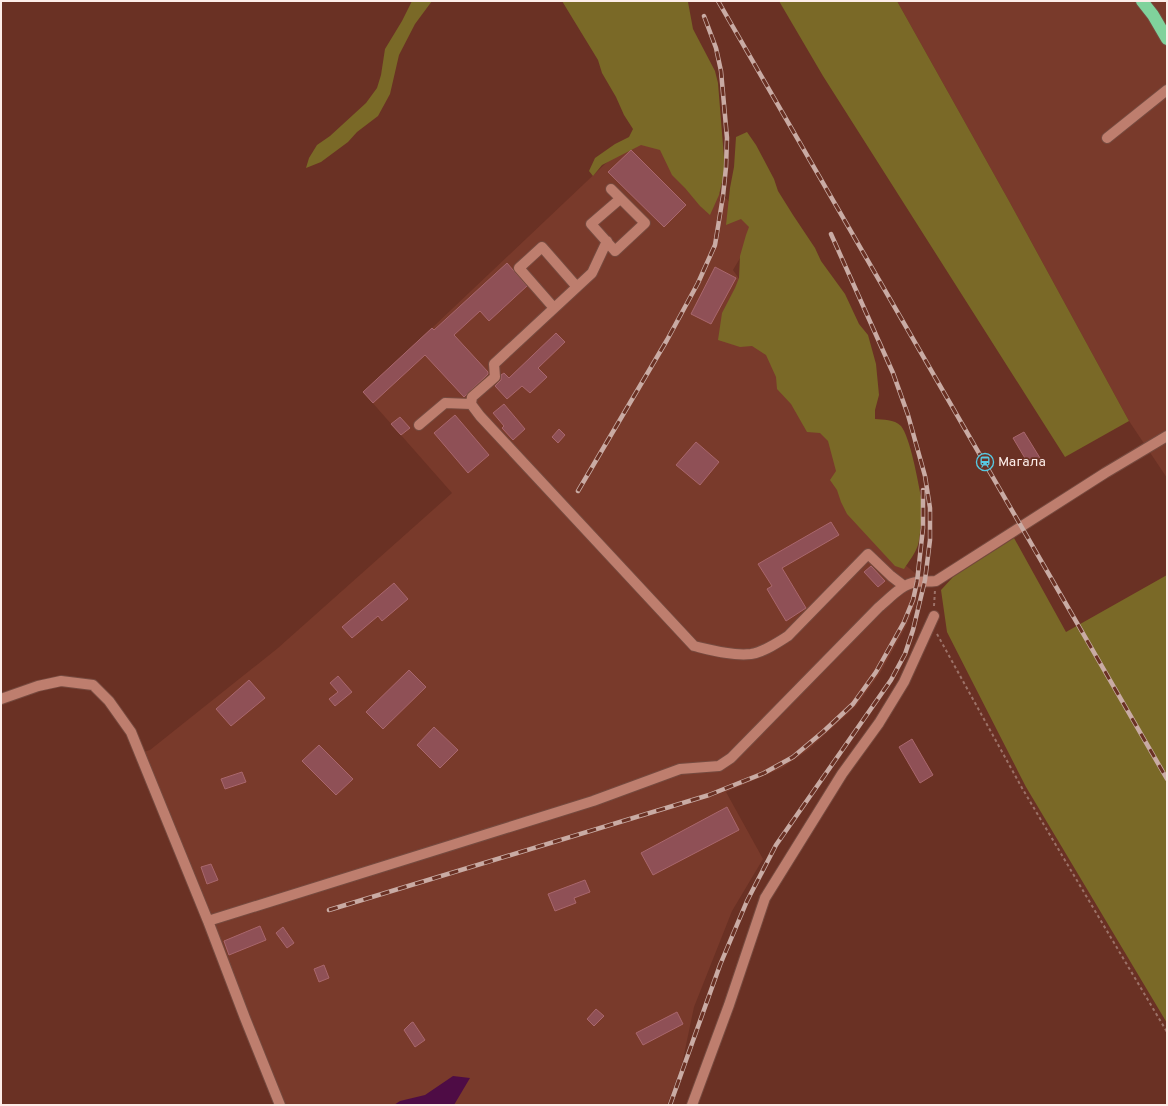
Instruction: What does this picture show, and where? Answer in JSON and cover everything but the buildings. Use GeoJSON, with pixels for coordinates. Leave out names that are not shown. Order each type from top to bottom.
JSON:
{"type":"FeatureCollection","features":[{"type":"Feature","properties":{"kind":"highway"},"geometry":{"type":"LineString","coordinates":[[1142,1],[1153,15],[1167,39]]}},
{"type":"Feature","properties":{"kind":"highway"},"geometry":{"type":"LineString","coordinates":[[1153,15],[1167,25]]}},
{"type":"Feature","properties":{"kind":"lane"},"geometry":{"type":"LineString","coordinates":[[1107,138],[1167,90]]}},
{"type":"Feature","properties":{"kind":"lane"},"geometry":{"type":"LineString","coordinates":[[611,189],[645,223],[615,251],[591,224],[620,199]]}},
{"type":"Feature","properties":{"kind":"lane"},"geometry":{"type":"LineString","coordinates":[[607,241],[592,272],[494,364],[495,377],[472,397],[471,404],[480,416],[694,646],[721,653],[751,654],[774,645],[788,636],[868,554],[904,586]]}},
{"type":"Feature","properties":{"kind":"lane"},"geometry":{"type":"LineString","coordinates":[[554,308],[519,268],[542,247],[577,287]]}},
{"type":"Feature","properties":{"kind":"lane"},"geometry":{"type":"LineString","coordinates":[[420,425],[445,403],[471,404]]}},
{"type":"Feature","properties":{"kind":"lane"},"geometry":{"type":"LineString","coordinates":[[208,921],[593,801],[680,769],[718,766],[731,758],[879,607],[904,586],[917,582],[936,581],[1099,477],[1167,436]]}},
{"type":"Feature","properties":{"kind":"lane"},"geometry":{"type":"LineString","coordinates":[[692,1105],[729,1005],[765,898],[842,774],[879,723],[904,682],[934,616]]}},
{"type":"Feature","properties":{"kind":"lane"},"geometry":{"type":"LineString","coordinates":[[1,699],[38,686],[60,681],[93,685],[109,701],[131,732],[208,921],[280,1105]]}},
{"type":"Feature","properties":{"kind":"path"},"geometry":{"type":"LineString","coordinates":[[936,581],[934,616],[936,633],[1018,781],[1167,1032]]}},
{"type":"Feature","properties":{"kind":"shaded area"},"geometry":{"type":"Polygon","coordinates":[[[412,1],[432,1],[415,24],[399,55],[390,94],[378,116],[357,132],[348,142],[321,162],[306,168],[309,158],[317,145],[330,136],[366,103],[377,88],[381,75],[385,49],[412,1]]]}},
{"type":"Feature","properties":{"kind":"shaded area"},"geometry":{"type":"Polygon","coordinates":[[[562,1],[688,2],[693,29],[715,71],[718,83],[725,170],[719,195],[710,215],[672,175],[660,150],[641,145],[602,165],[593,176],[589,171],[595,158],[615,144],[629,137],[633,129],[602,73],[598,60],[562,1]]]}},
{"type":"Feature","properties":{"kind":"shaded area"},"geometry":{"type":"Polygon","coordinates":[[[779,1],[897,1],[1009,201],[1129,421],[1065,457],[823,76],[779,1]]]}},
{"type":"Feature","properties":{"kind":"shaded area"},"geometry":{"type":"Polygon","coordinates":[[[897,1],[1167,1],[1167,478],[1129,421],[1009,201],[897,1]]]}},
{"type":"Feature","properties":{"kind":"shaded area"},"geometry":{"type":"Polygon","coordinates":[[[642,129],[759,226],[733,270],[748,292],[904,564],[921,578],[914,608],[905,628],[880,673],[856,706],[808,750],[782,768],[726,792],[763,859],[732,911],[694,1007],[682,1064],[667,1105],[286,1105],[144,752],[150,750],[278,648],[452,493],[363,392],[642,129]]]}},
{"type":"Feature","properties":{"kind":"shaded area"},"geometry":{"type":"Polygon","coordinates":[[[747,132],[756,145],[774,179],[778,191],[815,248],[821,261],[845,294],[859,324],[868,335],[876,364],[879,395],[875,410],[875,419],[895,422],[901,426],[908,439],[921,497],[921,514],[918,545],[904,569],[895,566],[847,514],[837,490],[830,480],[836,471],[828,441],[820,433],[807,432],[791,404],[777,389],[776,377],[766,355],[752,346],[740,347],[718,340],[722,313],[739,278],[740,256],[749,227],[741,219],[726,225],[734,167],[736,137],[747,132]]]}},
{"type":"Feature","properties":{"kind":"shaded area"},"geometry":{"type":"Polygon","coordinates":[[[1014,538],[1066,632],[1167,575],[1167,1023],[1026,787],[947,632],[941,590],[953,577],[1014,538]]]}},
{"type":"Feature","properties":{"kind":"shaded area"},"geometry":{"type":"Polygon","coordinates":[[[453,1076],[470,1078],[454,1105],[394,1105],[400,1101],[425,1095],[453,1076]]]}},
{"type":"Feature","properties":{"kind":"railway"},"geometry":{"type":"LineString","coordinates":[[718,1],[1167,779]]}},
{"type":"Feature","properties":{"kind":"railway"},"geometry":{"type":"LineString","coordinates":[[578,491],[667,340],[698,283],[715,245],[723,196],[727,138],[721,71],[716,48],[704,16]]}},
{"type":"Feature","properties":{"kind":"railway"},"geometry":{"type":"LineString","coordinates":[[670,1105],[720,965],[747,901],[776,845],[891,680],[905,654],[913,630],[925,580],[930,540],[930,508],[925,476],[908,415],[893,373],[831,234]]}},
{"type":"Feature","properties":{"kind":"railway"},"geometry":{"type":"LineString","coordinates":[[329,910],[709,795],[764,773],[793,757],[853,704],[876,672],[904,622],[913,600],[917,582],[923,528],[923,490]]}},
{"type":"Feature","properties":{"kind":"place","name":"Магала"},"geometry":{"type":"Point","coordinates":[985,462]}}]}
